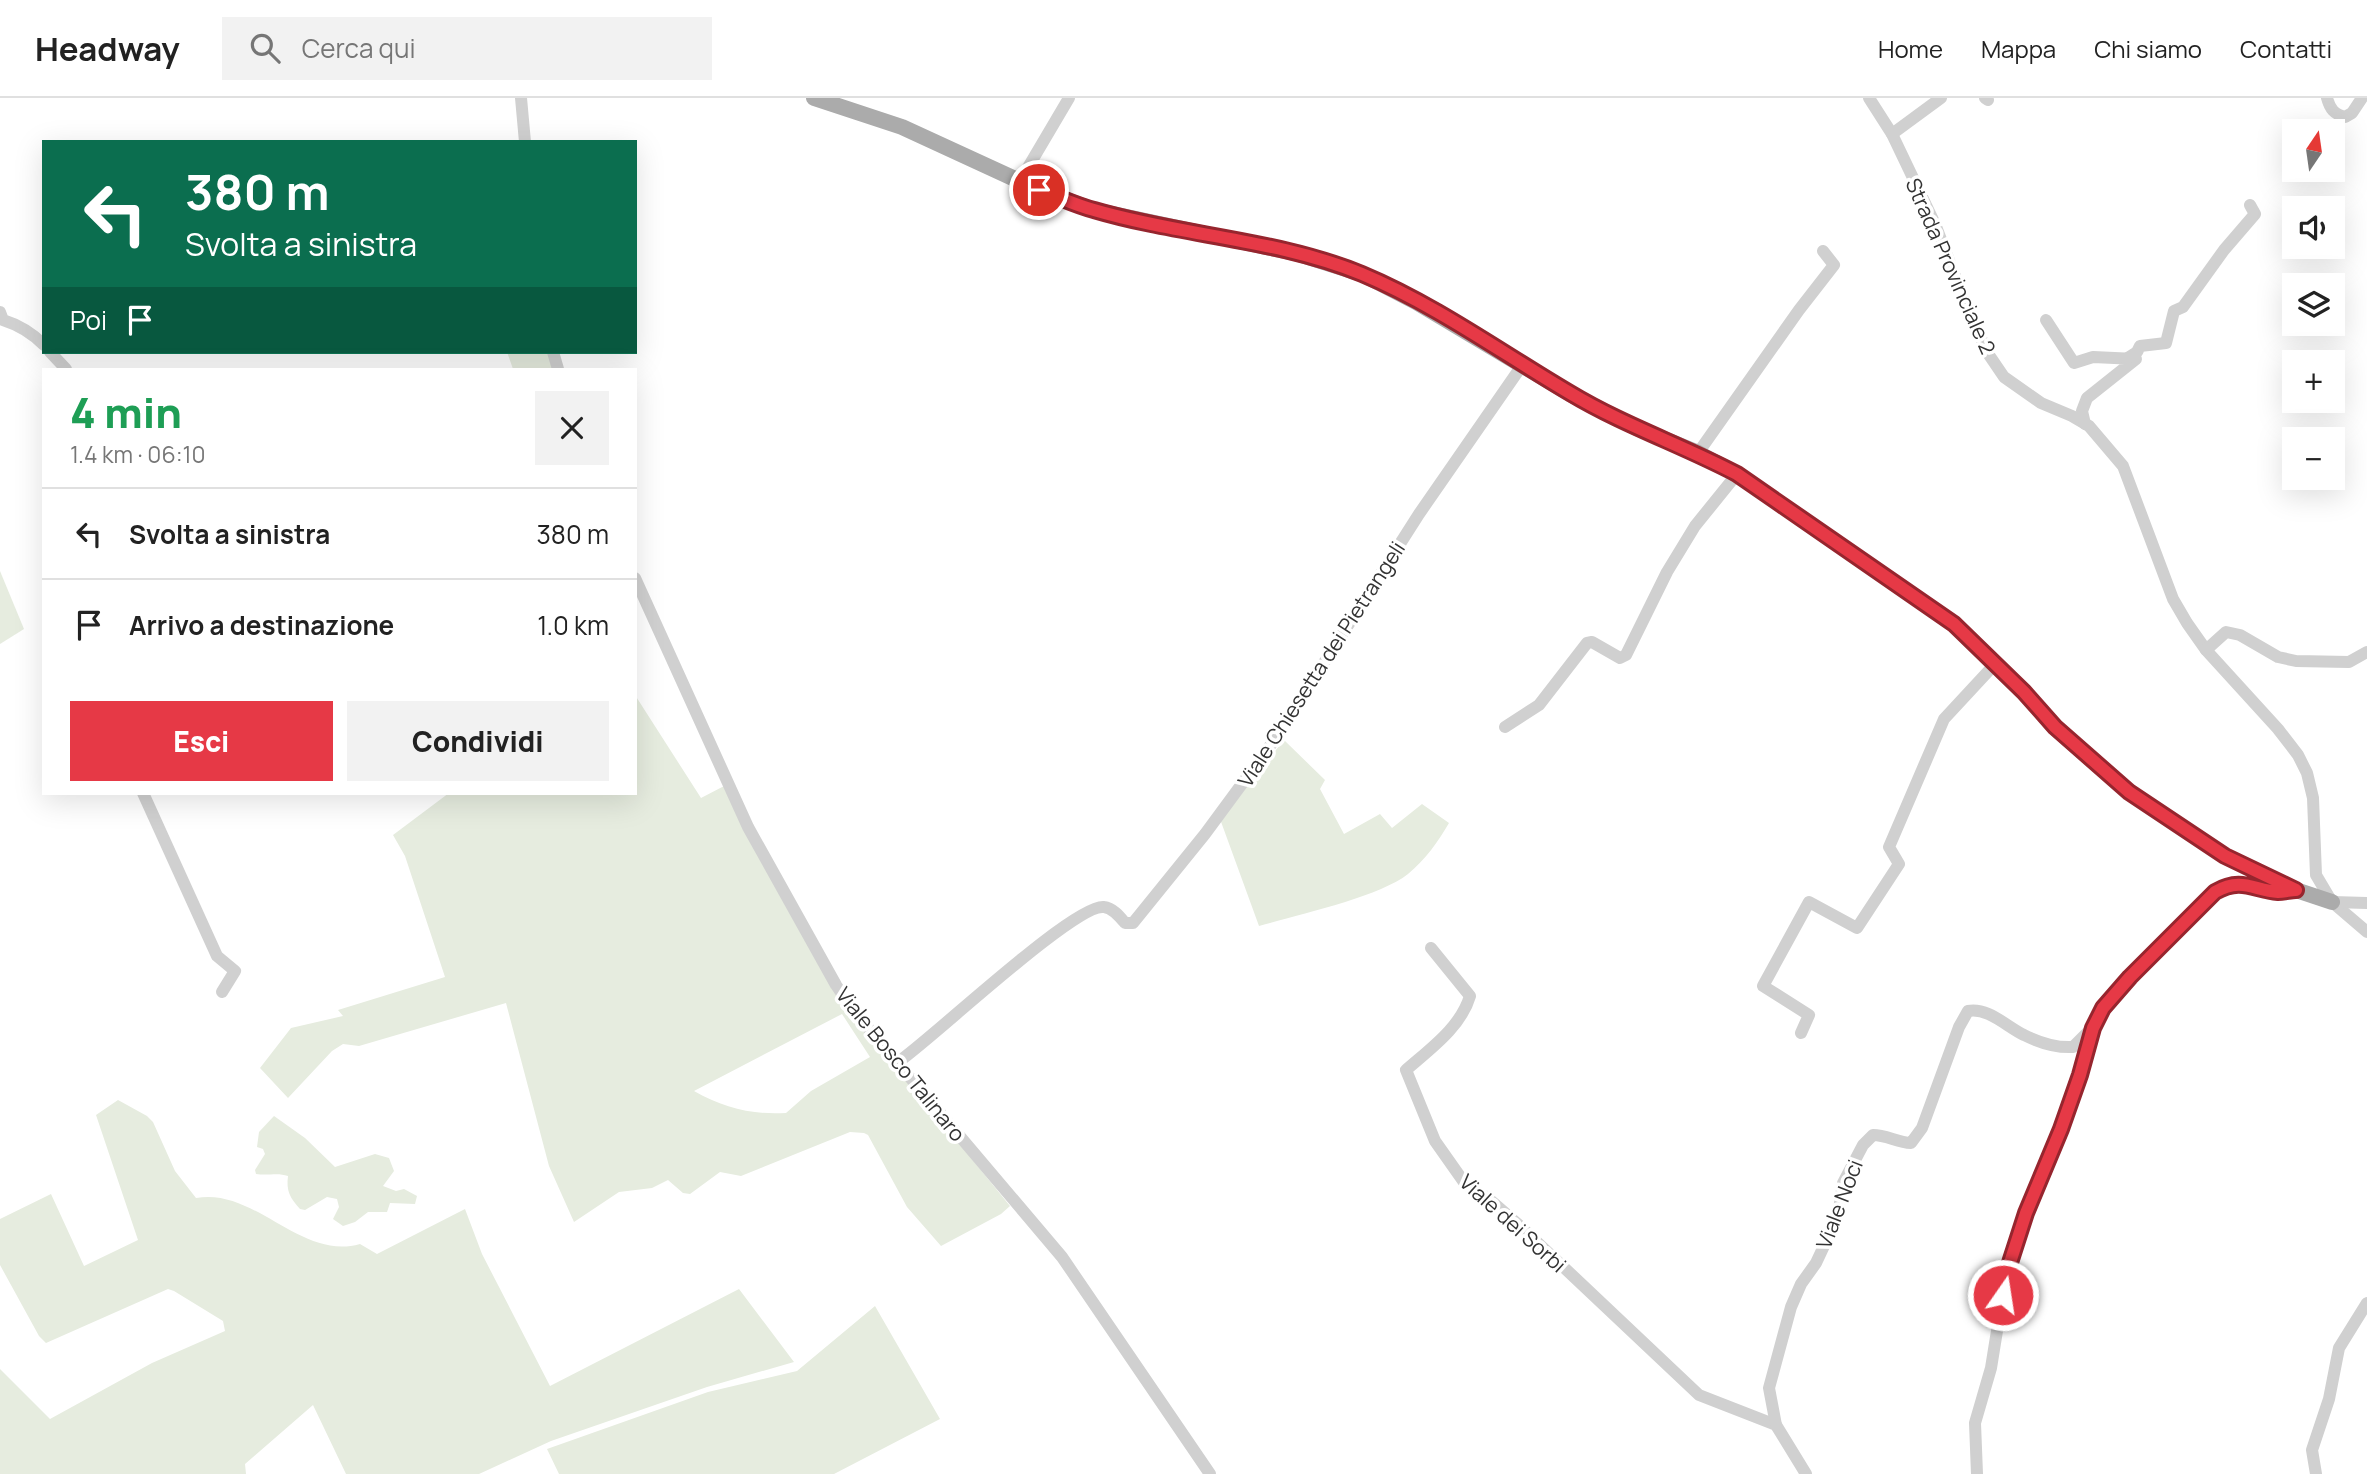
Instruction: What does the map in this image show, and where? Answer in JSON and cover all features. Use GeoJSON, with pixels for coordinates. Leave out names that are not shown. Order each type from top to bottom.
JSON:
{"type":"FeatureCollection","features":[{"type":"Feature","properties":{"kind":"main road"},"geometry":{"type":"LineString","coordinates":[[814,98],[902,127],[1020,181],[1094,210],[1299,254],[1362,274],[1416,302],[1570,394],[1737,474],[1954,624],[2055,727],[2129,792],[2225,856],[2296,890],[2332,902]]}},
{"type":"Feature","properties":{"kind":"street"},"geometry":{"type":"LineString","coordinates":[[522,98],[525,140]]}},
{"type":"Feature","properties":{"kind":"street"},"geometry":{"type":"LineString","coordinates":[[1020,181],[1069,98]]}},
{"type":"Feature","properties":{"kind":"street","name":"Strada Provinciale 2"},"geometry":{"type":"LineString","coordinates":[[1868,98],[1892,134],[1935,224],[1987,352],[2004,377],[2041,403],[2085,424],[2123,466],[2173,599],[2206,649],[2298,755],[2307,773],[2314,798],[2316,875],[2332,902],[2367,932]]}},
{"type":"Feature","properties":{"kind":"street"},"geometry":{"type":"LineString","coordinates":[[1892,134],[1941,98]]}},
{"type":"Feature","properties":{"kind":"street"},"geometry":{"type":"LineString","coordinates":[[2328,98],[2330,107],[2337,115],[2345,117],[2352,113],[2362,98]]}},
{"type":"Feature","properties":{"kind":"street"},"geometry":{"type":"LineString","coordinates":[[2126,359],[2137,352],[2140,346],[2166,343],[2174,311],[2183,307],[2224,250],[2255,214],[2250,205]]}},
{"type":"Feature","properties":{"kind":"street"},"geometry":{"type":"LineString","coordinates":[[1698,453],[1834,265],[1823,251]]}},
{"type":"Feature","properties":{"kind":"street"},"geometry":{"type":"LineString","coordinates":[[0,312],[3,320],[16,324],[42,343]]}},
{"type":"Feature","properties":{"kind":"street"},"geometry":{"type":"LineString","coordinates":[[2046,320],[2074,363],[2093,356],[2136,359],[2087,398],[2082,411],[2085,424]]}},
{"type":"Feature","properties":{"kind":"street"},"geometry":{"type":"LineString","coordinates":[[52,354],[65,368]]}},
{"type":"Feature","properties":{"kind":"street","name":"Viale Chiesetta dei Pietrangeli"},"geometry":{"type":"LineString","coordinates":[[898,1062],[1069,924],[1097,908],[1106,907],[1125,923],[1133,923],[1205,834],[1279,735],[1412,526],[1523,364]]}},
{"type":"Feature","properties":{"kind":"street"},"geometry":{"type":"LineString","coordinates":[[1505,727],[1539,705],[1587,643],[1592,642],[1620,658],[1626,655],[1667,572],[1688,538],[1737,474]]}},
{"type":"Feature","properties":{"kind":"street","name":"Viale Bosco Talinaro"},"geometry":{"type":"LineString","coordinates":[[637,582],[748,828],[836,985],[853,1010],[1062,1257],[1210,1474]]}},
{"type":"Feature","properties":{"kind":"street"},"geometry":{"type":"LineString","coordinates":[[2206,649],[2226,632],[2240,635],[2278,657],[2296,661],[2349,662],[2367,652]]}},
{"type":"Feature","properties":{"kind":"street"},"geometry":{"type":"LineString","coordinates":[[1801,1033],[1809,1015],[1763,986],[1808,902],[1857,928],[1899,864],[1889,847],[1944,719],[1995,664]]}},
{"type":"Feature","properties":{"kind":"street"},"geometry":{"type":"LineString","coordinates":[[145,795],[217,956],[235,971],[222,992]]}},
{"type":"Feature","properties":{"kind":"street"},"geometry":{"type":"LineString","coordinates":[[1976,1474],[1975,1423],[1991,1368],[2006,1275],[2026,1213],[2080,1075],[2093,1028],[2103,1008],[2130,977],[2215,892],[2226,885],[2251,884],[2278,892],[2296,890]]}},
{"type":"Feature","properties":{"kind":"street"},"geometry":{"type":"LineString","coordinates":[[2332,902],[2367,903]]}},
{"type":"Feature","properties":{"kind":"street","name":"Viale dei Sorbi"},"geometry":{"type":"LineString","coordinates":[[1431,948],[1470,996],[1466,1010],[1448,1031],[1406,1070],[1435,1141],[1466,1185],[1489,1199],[1520,1226],[1699,1395],[1776,1425]]}},
{"type":"Feature","properties":{"kind":"street","name":"Viale Noci"},"geometry":{"type":"LineString","coordinates":[[1776,1425],[1769,1388],[1791,1307],[1801,1284],[1816,1264],[1838,1216],[1843,1183],[1863,1145],[1872,1135],[1910,1143],[1922,1128],[1959,1027],[1968,1011],[1990,1015],[2025,1035],[2057,1048],[2073,1047],[2093,1028]]}},
{"type":"Feature","properties":{"kind":"street"},"geometry":{"type":"LineString","coordinates":[[2316,1474],[2312,1450],[2329,1399],[2339,1348],[2367,1303]]}},
{"type":"Feature","properties":{"kind":"street"},"geometry":{"type":"LineString","coordinates":[[1776,1425],[1807,1474]]}},
{"type":"Feature","properties":{"kind":"shaded area"},"geometry":{"type":"Polygon","coordinates":[[[508,354],[550,354],[554,368],[513,368],[508,354]]]}},
{"type":"Feature","properties":{"kind":"shaded area"},"geometry":{"type":"Polygon","coordinates":[[[0,571],[24,629],[0,644],[0,571]]]}},
{"type":"Feature","properties":{"kind":"shaded area"},"geometry":{"type":"Polygon","coordinates":[[[637,698],[701,798],[726,785],[850,1009],[1010,1206],[1001,1214],[941,1246],[907,1207],[868,1135],[850,1132],[741,1176],[720,1172],[690,1194],[683,1193],[668,1180],[652,1188],[619,1192],[574,1222],[549,1166],[506,1003],[359,1046],[343,1044],[332,1051],[288,1098],[260,1068],[291,1028],[343,1016],[338,1010],[445,977],[405,856],[393,835],[446,795],[637,795],[637,698]],[[842,1014],[694,1091],[738,1109],[786,1113],[811,1091],[870,1057],[842,1014]]]}},
{"type":"Feature","properties":{"kind":"shaded area"},"geometry":{"type":"Polygon","coordinates":[[[1284,740],[1325,780],[1320,789],[1344,834],[1380,814],[1392,828],[1422,804],[1449,823],[1420,863],[1395,882],[1337,904],[1259,926],[1220,819],[1284,740]]]}},
{"type":"Feature","properties":{"kind":"shaded area"},"geometry":{"type":"Polygon","coordinates":[[[118,1100],[153,1122],[175,1171],[196,1198],[218,1198],[238,1203],[317,1242],[338,1246],[360,1244],[377,1254],[465,1209],[482,1254],[550,1386],[739,1289],[794,1362],[707,1387],[551,1441],[479,1474],[346,1474],[313,1405],[245,1464],[246,1474],[0,1474],[0,1369],[50,1419],[152,1363],[225,1331],[223,1321],[168,1289],[46,1343],[39,1336],[0,1265],[0,1219],[51,1194],[84,1266],[138,1240],[96,1115],[118,1100]]]}},
{"type":"Feature","properties":{"kind":"shaded area"},"geometry":{"type":"Polygon","coordinates":[[[274,1116],[305,1138],[335,1167],[375,1154],[389,1158],[394,1171],[383,1186],[396,1191],[404,1189],[417,1196],[415,1204],[390,1203],[387,1212],[368,1212],[355,1222],[343,1226],[333,1219],[339,1207],[337,1199],[327,1197],[305,1210],[300,1209],[290,1194],[288,1176],[256,1174],[255,1170],[265,1154],[263,1149],[257,1147],[259,1132],[274,1116]]]}},
{"type":"Feature","properties":{"kind":"shaded area"},"geometry":{"type":"Polygon","coordinates":[[[875,1306],[940,1419],[834,1474],[559,1474],[547,1449],[708,1392],[797,1371],[875,1306]]]}},
{"type":"Feature","properties":{"kind":"route"},"geometry":{"type":"LineString","coordinates":[[1039,190],[1094,210],[1299,254],[1362,274],[1416,302],[1570,394],[1737,474],[1954,624],[2024,692],[2055,727],[2129,792],[2225,856],[2296,890],[2278,892],[2251,884],[2226,885],[2204,902],[2103,1008],[2093,1028],[2061,1129],[2026,1213],[2006,1275],[2003,1295]]}}]}
